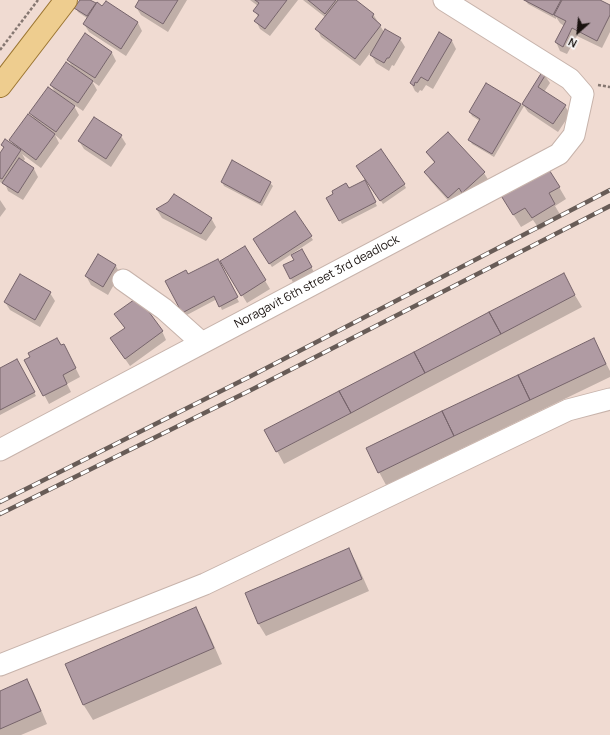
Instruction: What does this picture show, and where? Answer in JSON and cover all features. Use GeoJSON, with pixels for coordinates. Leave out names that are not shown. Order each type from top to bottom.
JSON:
{"type":"FeatureCollection","features":[{"type":"Feature","properties":{"kind":"main road"},"geometry":{"type":"LineString","coordinates":[[0,86],[66,0]]}},
{"type":"Feature","properties":{"kind":"street","name":"Noragavit 6th street 3rd deadlock"},"geometry":{"type":"LineString","coordinates":[[0,450],[559,154],[574,135],[583,94],[570,79],[444,0]]}},
{"type":"Feature","properties":{"kind":"street"},"geometry":{"type":"LineString","coordinates":[[124,280],[164,309],[202,343]]}},
{"type":"Feature","properties":{"kind":"street"},"geometry":{"type":"LineString","coordinates":[[0,665],[206,584],[568,410],[610,399]]}},
{"type":"Feature","properties":{"kind":"path"},"geometry":{"type":"LineString","coordinates":[[0,50],[38,0]]}},
{"type":"Feature","properties":{"kind":"building"},"geometry":{"type":"Polygon","coordinates":[[[80,0],[90,0],[96,3],[87,16],[74,8],[80,0]]]}},
{"type":"Feature","properties":{"kind":"building"},"geometry":{"type":"Polygon","coordinates":[[[139,0],[178,0],[163,24],[135,7],[139,0]]]}},
{"type":"Feature","properties":{"kind":"building"},"geometry":{"type":"Polygon","coordinates":[[[255,0],[287,0],[265,29],[254,21],[259,15],[253,11],[259,3],[255,0]]]}},
{"type":"Feature","properties":{"kind":"building"},"geometry":{"type":"Polygon","coordinates":[[[308,0],[336,0],[325,14],[308,0]]]}},
{"type":"Feature","properties":{"kind":"building"},"geometry":{"type":"Polygon","coordinates":[[[338,0],[356,0],[374,14],[372,17],[381,25],[355,59],[315,29],[338,0]]]}},
{"type":"Feature","properties":{"kind":"building"},"geometry":{"type":"Polygon","coordinates":[[[524,0],[561,0],[553,15],[524,0]]]}},
{"type":"Feature","properties":{"kind":"building"},"geometry":{"type":"Polygon","coordinates":[[[562,0],[600,0],[610,5],[610,15],[597,41],[572,28],[563,47],[555,42],[566,21],[554,15],[562,0]]]}},
{"type":"Feature","properties":{"kind":"building"},"geometry":{"type":"Polygon","coordinates":[[[106,1],[138,22],[121,49],[83,24],[97,2],[102,6],[106,1]]]}},
{"type":"Feature","properties":{"kind":"building"},"geometry":{"type":"Polygon","coordinates":[[[385,29],[401,38],[389,58],[387,58],[384,63],[370,55],[385,29]]]}},
{"type":"Feature","properties":{"kind":"building"},"geometry":{"type":"Polygon","coordinates":[[[439,32],[452,40],[428,81],[421,77],[417,83],[415,82],[414,86],[410,83],[439,32]]]}},
{"type":"Feature","properties":{"kind":"building"},"geometry":{"type":"Polygon","coordinates":[[[85,33],[112,52],[95,78],[67,60],[85,33]]]}},
{"type":"Feature","properties":{"kind":"building"},"geometry":{"type":"Polygon","coordinates":[[[66,62],[93,81],[78,103],[50,85],[66,62]]]}},
{"type":"Feature","properties":{"kind":"building"},"geometry":{"type":"Polygon","coordinates":[[[542,72],[546,74],[538,87],[566,105],[553,124],[522,104],[542,72]]]}},
{"type":"Feature","properties":{"kind":"building"},"geometry":{"type":"Polygon","coordinates":[[[486,83],[521,104],[492,154],[468,140],[480,119],[469,112],[486,83]]]}},
{"type":"Feature","properties":{"kind":"building"},"geometry":{"type":"Polygon","coordinates":[[[48,87],[75,106],[56,132],[29,113],[48,87]]]}},
{"type":"Feature","properties":{"kind":"building"},"geometry":{"type":"Polygon","coordinates":[[[28,114],[55,134],[36,160],[9,140],[28,114]]]}},
{"type":"Feature","properties":{"kind":"building"},"geometry":{"type":"Polygon","coordinates":[[[94,117],[122,135],[106,159],[78,141],[94,117]]]}},
{"type":"Feature","properties":{"kind":"building"},"geometry":{"type":"Polygon","coordinates":[[[448,132],[485,172],[462,193],[459,188],[448,198],[424,172],[435,162],[426,152],[448,132]]]}},
{"type":"Feature","properties":{"kind":"building"},"geometry":{"type":"Polygon","coordinates":[[[5,139],[21,150],[2,179],[0,178],[0,153],[4,147],[1,145],[5,139]]]}},
{"type":"Feature","properties":{"kind":"building"},"geometry":{"type":"Polygon","coordinates":[[[381,149],[405,184],[380,201],[356,166],[381,149]]]}},
{"type":"Feature","properties":{"kind":"building"},"geometry":{"type":"Polygon","coordinates":[[[19,158],[34,168],[18,193],[2,183],[19,158]]]}},
{"type":"Feature","properties":{"kind":"building"},"geometry":{"type":"Polygon","coordinates":[[[232,160],[271,182],[260,203],[221,182],[232,160]]]}},
{"type":"Feature","properties":{"kind":"building"},"geometry":{"type":"Polygon","coordinates":[[[546,165],[560,187],[549,193],[555,204],[532,218],[525,208],[513,215],[500,194],[546,165]]]}},
{"type":"Feature","properties":{"kind":"building"},"geometry":{"type":"Polygon","coordinates":[[[365,180],[376,202],[339,221],[326,198],[333,194],[332,191],[346,183],[349,188],[365,180]]]}},
{"type":"Feature","properties":{"kind":"building"},"geometry":{"type":"Polygon","coordinates":[[[174,194],[212,218],[201,234],[156,209],[168,202],[174,194]]]}},
{"type":"Feature","properties":{"kind":"building"},"geometry":{"type":"Polygon","coordinates":[[[295,211],[312,236],[269,264],[253,239],[295,211]]]}},
{"type":"Feature","properties":{"kind":"building"},"geometry":{"type":"Polygon","coordinates":[[[245,246],[266,280],[241,296],[220,261],[245,246]]]}},
{"type":"Feature","properties":{"kind":"building"},"geometry":{"type":"Polygon","coordinates":[[[302,249],[312,267],[290,279],[283,265],[294,260],[291,255],[302,249]]]}},
{"type":"Feature","properties":{"kind":"building"},"geometry":{"type":"Polygon","coordinates":[[[98,254],[116,265],[103,287],[85,276],[98,254]]]}},
{"type":"Feature","properties":{"kind":"building"},"geometry":{"type":"Polygon","coordinates":[[[218,259],[238,297],[219,307],[214,296],[182,313],[165,281],[186,270],[188,274],[218,259]]]}},
{"type":"Feature","properties":{"kind":"building"},"geometry":{"type":"Polygon","coordinates":[[[564,273],[575,295],[501,334],[489,312],[564,273]]]}},
{"type":"Feature","properties":{"kind":"building"},"geometry":{"type":"Polygon","coordinates":[[[20,274],[51,292],[35,320],[4,302],[20,274]]]}},
{"type":"Feature","properties":{"kind":"building"},"geometry":{"type":"Polygon","coordinates":[[[138,297],[163,331],[125,359],[110,338],[125,328],[114,314],[138,297]]]}},
{"type":"Feature","properties":{"kind":"building"},"geometry":{"type":"Polygon","coordinates":[[[489,312],[501,334],[425,373],[414,352],[489,312]]]}},
{"type":"Feature","properties":{"kind":"building"},"geometry":{"type":"Polygon","coordinates":[[[57,338],[61,345],[64,344],[76,368],[63,375],[67,384],[43,396],[24,360],[30,357],[28,353],[57,338]]]}},
{"type":"Feature","properties":{"kind":"building"},"geometry":{"type":"Polygon","coordinates":[[[594,338],[606,364],[530,400],[518,375],[594,338]]]}},
{"type":"Feature","properties":{"kind":"building"},"geometry":{"type":"Polygon","coordinates":[[[414,352],[425,373],[351,413],[339,391],[414,352]]]}},
{"type":"Feature","properties":{"kind":"building"},"geometry":{"type":"Polygon","coordinates":[[[17,359],[35,392],[0,410],[0,368],[17,359]]]}},
{"type":"Feature","properties":{"kind":"building"},"geometry":{"type":"Polygon","coordinates":[[[518,375],[530,400],[454,436],[442,411],[518,375]]]}},
{"type":"Feature","properties":{"kind":"building"},"geometry":{"type":"Polygon","coordinates":[[[339,391],[351,413],[276,452],[264,430],[339,391]]]}},
{"type":"Feature","properties":{"kind":"building"},"geometry":{"type":"Polygon","coordinates":[[[442,411],[454,436],[378,473],[366,448],[442,411]]]}},
{"type":"Feature","properties":{"kind":"building"},"geometry":{"type":"Polygon","coordinates":[[[349,548],[362,579],[258,624],[245,593],[349,548]]]}},
{"type":"Feature","properties":{"kind":"building"},"geometry":{"type":"Polygon","coordinates":[[[196,607],[214,648],[83,705],[65,664],[196,607]]]}},
{"type":"Feature","properties":{"kind":"building"},"geometry":{"type":"Polygon","coordinates":[[[27,679],[41,711],[0,729],[0,691],[27,679]]]}},
{"type":"Feature","properties":{"kind":"railway"},"geometry":{"type":"LineString","coordinates":[[0,502],[251,376],[610,190]]}},
{"type":"Feature","properties":{"kind":"railway"},"geometry":{"type":"LineString","coordinates":[[0,514],[253,389],[610,206]]}}]}
